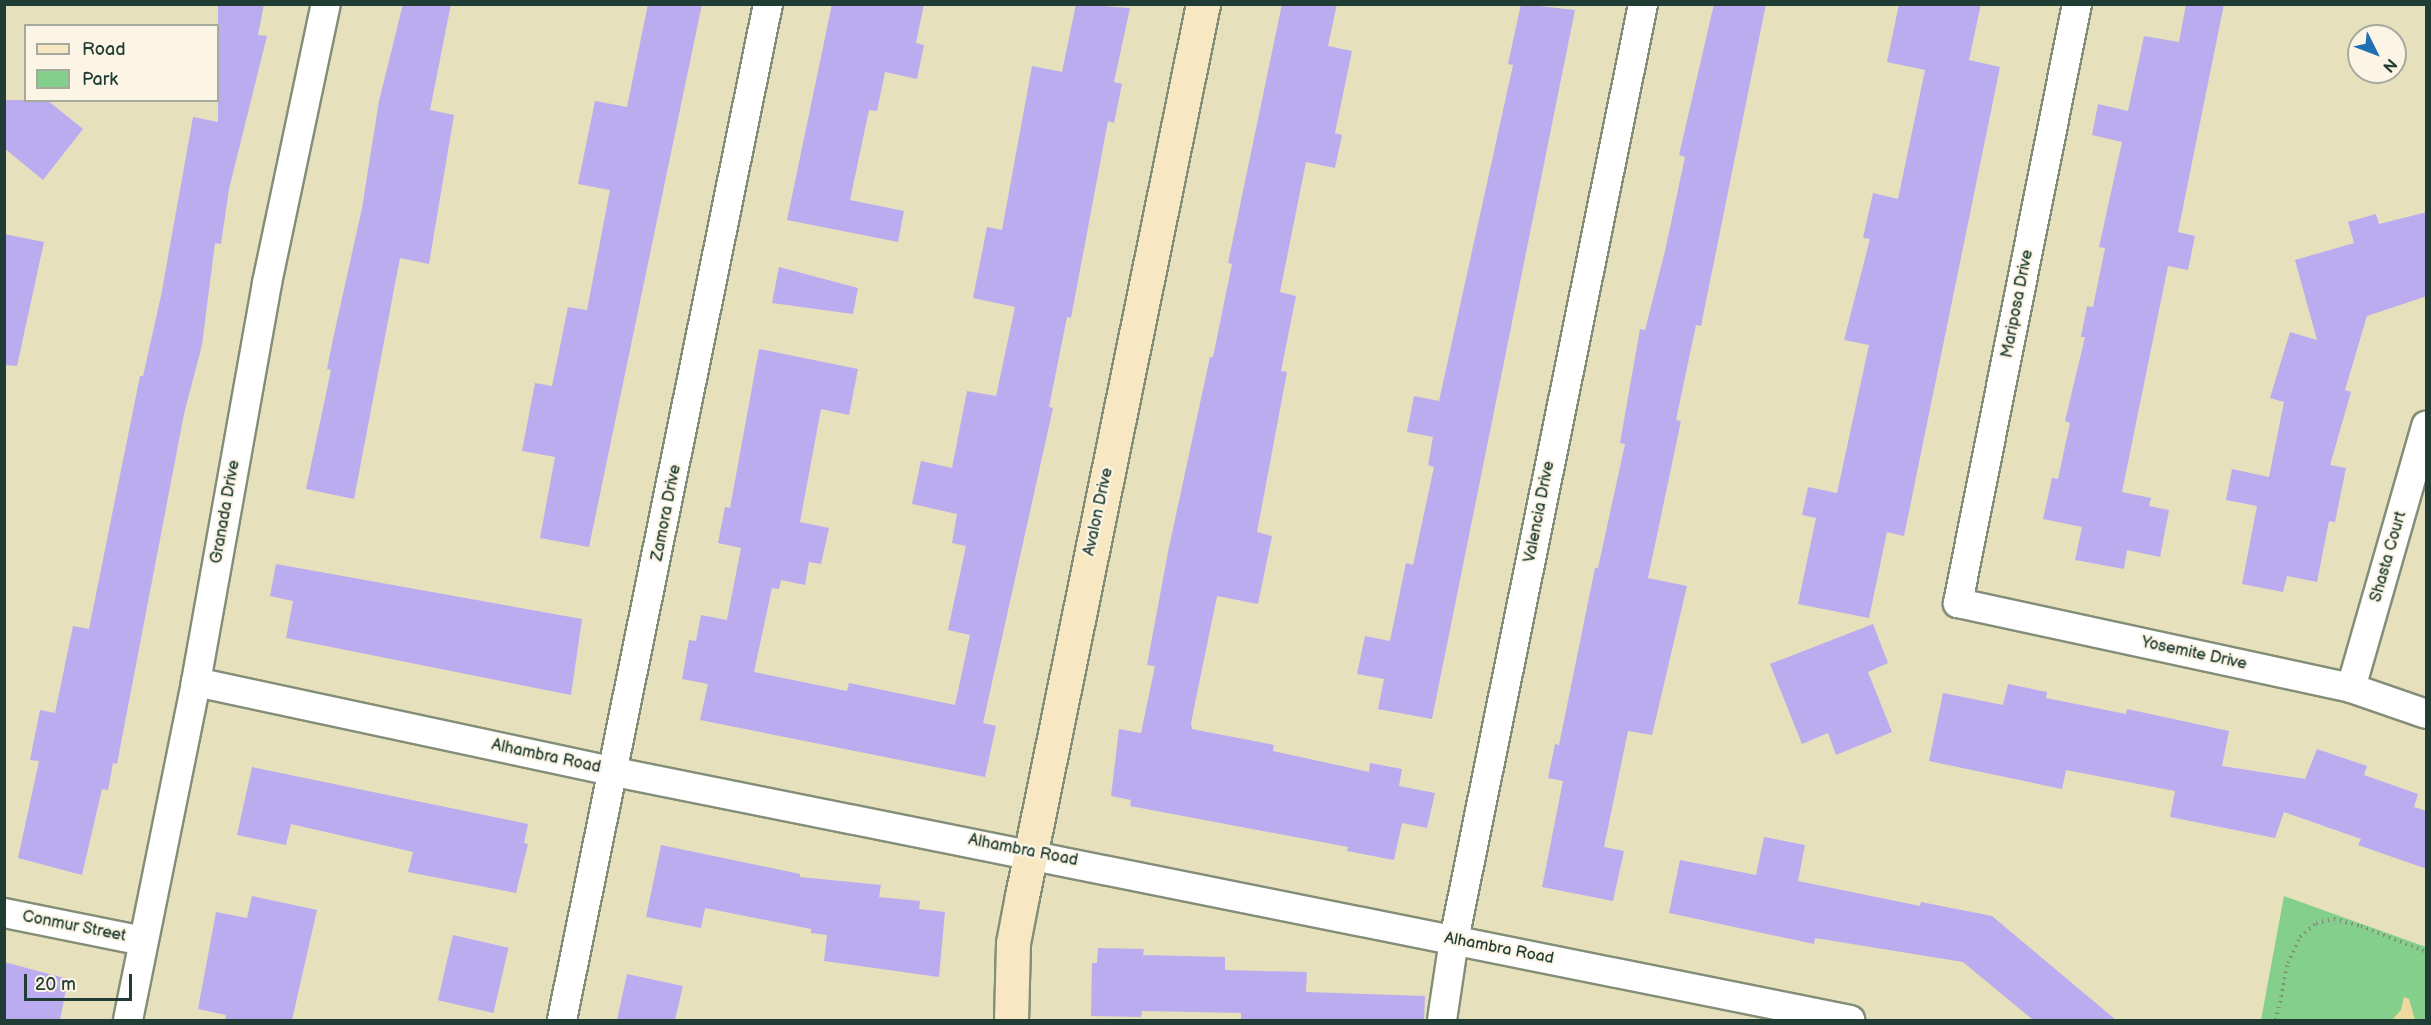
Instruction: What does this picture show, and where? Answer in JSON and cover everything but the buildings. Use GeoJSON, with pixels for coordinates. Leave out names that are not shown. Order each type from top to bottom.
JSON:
{"type":"FeatureCollection","features":[{"type":"Feature","properties":{"kind":"street","name":"Granada Drive"},"geometry":{"type":"LineString","coordinates":[[128,1020],[196,682],[267,283],[326,4]]}},
{"type":"Feature","properties":{"kind":"street","name":"Zamora Drive"},"geometry":{"type":"LineString","coordinates":[[562,1020],[615,772],[768,4]]}},
{"type":"Feature","properties":{"kind":"street","name":"Avalon Drive"},"geometry":{"type":"LineString","coordinates":[[1011,1020],[1013,943],[1030,853],[1203,4]]}},
{"type":"Feature","properties":{"kind":"street","name":"Valencia Drive"},"geometry":{"type":"LineString","coordinates":[[1442,1020],[1454,940],[1643,4]]}},
{"type":"Feature","properties":{"kind":"street","name":"Mariposa Drive"},"geometry":{"type":"LineString","coordinates":[[1958,603],[2078,4]]}},
{"type":"Feature","properties":{"kind":"street","name":"Shasta Court"},"geometry":{"type":"LineString","coordinates":[[2351,688],[2427,426]]}},
{"type":"Feature","properties":{"kind":"street","name":"Yosemite Drive"},"geometry":{"type":"LineString","coordinates":[[1958,603],[2351,688],[2427,714]]}},
{"type":"Feature","properties":{"kind":"street","name":"Alhambra Road"},"geometry":{"type":"LineString","coordinates":[[196,682],[615,772],[1030,853],[1850,1020]]}},
{"type":"Feature","properties":{"kind":"street","name":"Conmur Street"},"geometry":{"type":"LineString","coordinates":[[4,913],[143,941]]}},
{"type":"Feature","properties":{"kind":"path"},"geometry":{"type":"LineString","coordinates":[[2276,1020],[2288,963],[2300,937],[2316,923],[2334,919],[2361,926],[2427,952]]}},
{"type":"Feature","properties":{"kind":"green space"},"geometry":{"type":"Polygon","coordinates":[[[2284,896],[2426,947],[2426,1020],[2261,1020],[2284,896]]]}},
{"type":"Feature","properties":{"kind":"sand"},"geometry":{"type":"Polygon","coordinates":[[[2404,997],[2409,999],[2415,1020],[2392,1020],[2401,1010],[2404,997]]]}}]}
